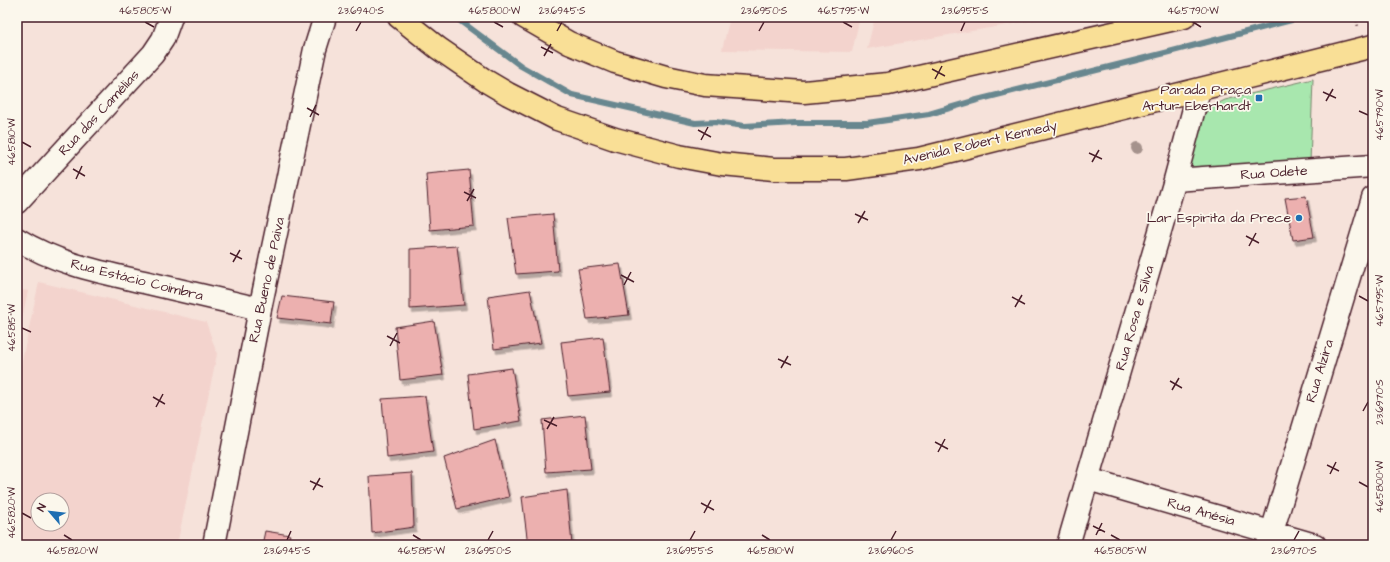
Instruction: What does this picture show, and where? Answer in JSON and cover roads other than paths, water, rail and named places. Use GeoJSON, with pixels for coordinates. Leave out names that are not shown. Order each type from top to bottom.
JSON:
{"type":"FeatureCollection","features":[{"type":"Feature","properties":{"kind":"main road","name":"Avenida Robert Kennedy"},"geometry":{"type":"LineString","coordinates":[[399,17],[438,48],[486,81],[521,101],[557,118],[615,139],[679,156],[722,164],[774,169],[846,169],[919,159],[1373,46]]}},
{"type":"Feature","properties":{"kind":"main road"},"geometry":{"type":"LineString","coordinates":[[524,17],[569,43],[615,62],[666,78],[705,85],[804,92],[888,84],[1184,17]]}},
{"type":"Feature","properties":{"kind":"street","name":"Rua das Camélias"},"geometry":{"type":"LineString","coordinates":[[17,202],[153,54],[163,38],[171,17]]}},
{"type":"Feature","properties":{"kind":"street","name":"Rua Bueno de Paiva"},"geometry":{"type":"LineString","coordinates":[[214,545],[260,309],[315,50],[324,17]]}},
{"type":"Feature","properties":{"kind":"street","name":"Rua Rosa e Silva"},"geometry":{"type":"LineString","coordinates":[[1068,545],[1175,180],[1199,90]]}},
{"type":"Feature","properties":{"kind":"street","name":"Rua Odete"},"geometry":{"type":"LineString","coordinates":[[1175,180],[1373,166]]}},
{"type":"Feature","properties":{"kind":"street","name":"Rua Alzira"},"geometry":{"type":"LineString","coordinates":[[1269,538],[1373,198]]}},
{"type":"Feature","properties":{"kind":"street","name":"Rua Estácio Coimbra"},"geometry":{"type":"LineString","coordinates":[[17,239],[32,248],[59,260],[93,270],[260,309]]}},
{"type":"Feature","properties":{"kind":"street","name":"Rua Anésia"},"geometry":{"type":"LineString","coordinates":[[1088,478],[1269,538],[1315,545]]}},
{"type":"Feature","properties":{"kind":"waterway"},"geometry":{"type":"LineString","coordinates":[[455,17],[521,66],[572,95],[695,123],[715,122],[745,126],[795,123],[867,123],[929,114],[977,100],[1303,17]]}},
{"type":"Feature","properties":{"kind":"place","name":"Parada Praça Artur Eberhardt"},"geometry":{"type":"Point","coordinates":[1259,98]}},
{"type":"Feature","properties":{"kind":"place","name":"Lar Espirita da Prece"},"geometry":{"type":"Point","coordinates":[1299,218]}}]}
